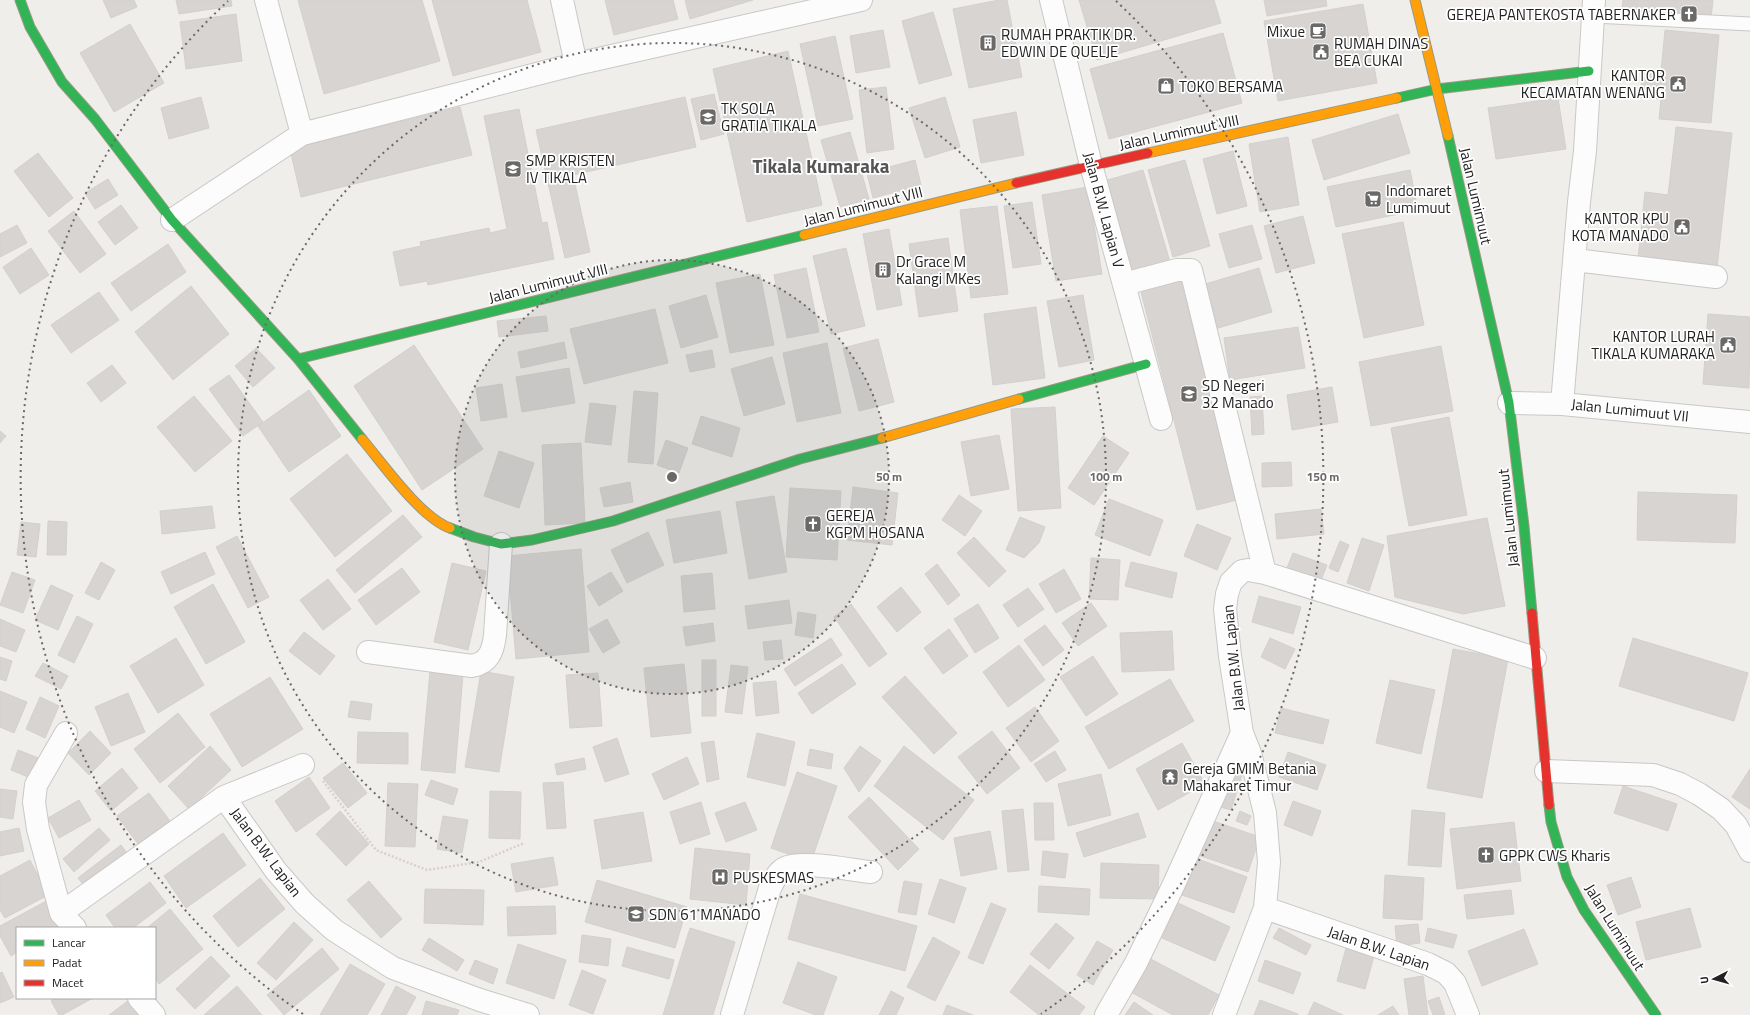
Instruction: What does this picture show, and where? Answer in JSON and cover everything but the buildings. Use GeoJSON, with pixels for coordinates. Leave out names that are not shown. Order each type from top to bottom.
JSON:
{"type":"FeatureCollection","features":[{"type":"Feature","properties":{"kind":"street"},"geometry":{"type":"LineString","coordinates":[[20,0],[30,27],[62,82],[95,119],[172,220],[298,359],[412,499],[442,525],[474,537],[501,544],[532,540],[613,521],[800,459],[864,443],[1146,364]]}},
{"type":"Feature","properties":{"kind":"street"},"geometry":{"type":"LineString","coordinates":[[266,0],[302,134]]}},
{"type":"Feature","properties":{"kind":"street"},"geometry":{"type":"LineString","coordinates":[[562,0],[576,64]]}},
{"type":"Feature","properties":{"kind":"street"},"geometry":{"type":"LineString","coordinates":[[172,220],[302,134],[576,64],[861,0]]}},
{"type":"Feature","properties":{"kind":"street","name":"Jalan B.W. Lapian V"},"geometry":{"type":"LineString","coordinates":[[1051,0],[1091,165],[1161,419]]}},
{"type":"Feature","properties":{"kind":"street","name":"Jalan Lumimuut"},"geometry":{"type":"LineString","coordinates":[[1415,0],[1437,89],[1509,403],[1524,526],[1551,822],[1567,876],[1584,910],[1656,1015]]}},
{"type":"Feature","properties":{"kind":"street"},"geometry":{"type":"LineString","coordinates":[[1562,404],[1579,202],[1585,151],[1594,8]]}},
{"type":"Feature","properties":{"kind":"street","name":"Jalan Lumimuut VIII"},"geometry":{"type":"LineString","coordinates":[[298,359],[1091,165],[1437,89],[1589,71]]}},
{"type":"Feature","properties":{"kind":"street"},"geometry":{"type":"LineString","coordinates":[[1575,260],[1716,277]]}},
{"type":"Feature","properties":{"kind":"street"},"geometry":{"type":"LineString","coordinates":[[1124,284],[1177,270],[1191,270],[1265,573]]}},
{"type":"Feature","properties":{"kind":"street","name":"Jalan Lumimuut VII"},"geometry":{"type":"LineString","coordinates":[[1509,403],[1562,404],[1750,422]]}},
{"type":"Feature","properties":{"kind":"street"},"geometry":{"type":"LineString","coordinates":[[368,652],[472,666],[479,665],[488,658],[493,649],[495,635],[501,544]]}},
{"type":"Feature","properties":{"kind":"street","name":"Jalan B.W. Lapian"},"geometry":{"type":"LineString","coordinates":[[1224,1015],[1265,908],[1269,862],[1264,813],[1250,753],[1242,733],[1230,656],[1225,609],[1227,594],[1231,582],[1242,572],[1248,570],[1265,573],[1535,658]]}},
{"type":"Feature","properties":{"kind":"street","name":"Jalan B.W. Lapian"},"geometry":{"type":"LineString","coordinates":[[66,733],[36,785],[34,802],[38,829],[68,921],[224,797],[276,871],[305,904],[334,930],[393,968],[480,1000],[528,1015]]}},
{"type":"Feature","properties":{"kind":"street"},"geometry":{"type":"LineString","coordinates":[[1106,1015],[1136,963],[1174,884],[1242,733]]}},
{"type":"Feature","properties":{"kind":"street"},"geometry":{"type":"LineString","coordinates":[[224,797],[303,765]]}},
{"type":"Feature","properties":{"kind":"street"},"geometry":{"type":"LineString","coordinates":[[1546,771],[1653,775],[1680,784],[1700,794],[1721,809],[1736,825],[1750,851]]}},
{"type":"Feature","properties":{"kind":"street"},"geometry":{"type":"LineString","coordinates":[[732,1015],[770,888],[778,873],[784,868],[797,864],[871,872]]}},
{"type":"Feature","properties":{"kind":"street","name":"Jalan B.W. Lapian"},"geometry":{"type":"LineString","coordinates":[[1265,908],[1428,964],[1446,973],[1455,983],[1468,1015]]}},
{"type":"Feature","properties":{"kind":"street"},"geometry":{"type":"LineString","coordinates":[[140,999],[154,1015]]}},
{"type":"Feature","properties":{"kind":"lane"},"geometry":{"type":"LineString","coordinates":[[1594,8],[1750,24]]}},
{"type":"Feature","properties":{"kind":"path"},"geometry":{"type":"LineString","coordinates":[[303,765],[318,774],[376,850],[427,870],[479,862],[524,843]]}},
{"type":"Feature","properties":{"kind":"traffic: fast"},"geometry":{"type":"LineString","coordinates":[[20,0],[30,27],[62,82],[95,119],[172,220],[298,359],[362,439]]}},
{"type":"Feature","properties":{"kind":"traffic: fast"},"geometry":{"type":"LineString","coordinates":[[1397,98],[1437,89],[1589,71]]}},
{"type":"Feature","properties":{"kind":"traffic: fast"},"geometry":{"type":"LineString","coordinates":[[1448,136],[1509,403],[1524,526],[1532,613]]}},
{"type":"Feature","properties":{"kind":"traffic: fast"},"geometry":{"type":"LineString","coordinates":[[298,359],[804,235]]}},
{"type":"Feature","properties":{"kind":"traffic: fast"},"geometry":{"type":"LineString","coordinates":[[1019,399],[1146,364]]}},
{"type":"Feature","properties":{"kind":"traffic: fast"},"geometry":{"type":"LineString","coordinates":[[450,528],[474,537],[501,544],[532,540],[613,521],[800,459],[882,438]]}},
{"type":"Feature","properties":{"kind":"traffic: fast"},"geometry":{"type":"LineString","coordinates":[[1549,805],[1551,822],[1567,877],[1584,910],[1656,1015]]}},
{"type":"Feature","properties":{"kind":"traffic: slow"},"geometry":{"type":"LineString","coordinates":[[1415,0],[1448,136]]}},
{"type":"Feature","properties":{"kind":"traffic: slow"},"geometry":{"type":"LineString","coordinates":[[1148,153],[1397,98]]}},
{"type":"Feature","properties":{"kind":"traffic: slow"},"geometry":{"type":"LineString","coordinates":[[804,235],[1016,183]]}},
{"type":"Feature","properties":{"kind":"traffic: slow"},"geometry":{"type":"LineString","coordinates":[[882,438],[1019,399]]}},
{"type":"Feature","properties":{"kind":"traffic: slow"},"geometry":{"type":"LineString","coordinates":[[362,439],[391,476],[415,502],[439,522],[450,528]]}},
{"type":"Feature","properties":{"kind":"traffic: jam"},"geometry":{"type":"LineString","coordinates":[[1016,183],[1148,153]]}},
{"type":"Feature","properties":{"kind":"traffic: jam"},"geometry":{"type":"LineString","coordinates":[[1532,613],[1549,805]]}},
{"type":"Feature","properties":{"kind":"place","name":"GEREJA PANTEKOSTA TABERNAKER"},"geometry":{"type":"Point","coordinates":[1689,14]}},
{"type":"Feature","properties":{"kind":"place","name":"Mixue"},"geometry":{"type":"Point","coordinates":[1318,31]}},
{"type":"Feature","properties":{"kind":"place","name":"RUMAH PRAKTIK DR. EDWIN DE QUELJE"},"geometry":{"type":"Point","coordinates":[988,43]}},
{"type":"Feature","properties":{"kind":"place","name":"RUMAH DINAS BEA CUKAI"},"geometry":{"type":"Point","coordinates":[1321,52]}},
{"type":"Feature","properties":{"kind":"place","name":"KANTOR KECAMATAN WENANG"},"geometry":{"type":"Point","coordinates":[1678,84]}},
{"type":"Feature","properties":{"kind":"place","name":"TOKO BERSAMA"},"geometry":{"type":"Point","coordinates":[1166,86]}},
{"type":"Feature","properties":{"kind":"place","name":"TK SOLA GRATIA TIKALA"},"geometry":{"type":"Point","coordinates":[708,117]}},
{"type":"Feature","properties":{"kind":"place","name":"SMP KRISTEN IV TIKALA"},"geometry":{"type":"Point","coordinates":[513,169]}},
{"type":"Feature","properties":{"kind":"place","name":"Indomaret Lumimuut"},"geometry":{"type":"Point","coordinates":[1373,199]}},
{"type":"Feature","properties":{"kind":"place","name":"KANTOR KPU KOTA MANADO"},"geometry":{"type":"Point","coordinates":[1682,227]}},
{"type":"Feature","properties":{"kind":"place","name":"Dr Grace M Kalangi MKes"},"geometry":{"type":"Point","coordinates":[883,270]}},
{"type":"Feature","properties":{"kind":"place","name":"KANTOR LURAH TIKALA KUMARAKA"},"geometry":{"type":"Point","coordinates":[1728,345]}},
{"type":"Feature","properties":{"kind":"place","name":"SD Negeri 32 Manado"},"geometry":{"type":"Point","coordinates":[1189,394]}},
{"type":"Feature","properties":{"kind":"place","name":"GEREJA KGPM HOSANA"},"geometry":{"type":"Point","coordinates":[813,524]}},
{"type":"Feature","properties":{"kind":"place","name":"Gereja GMIM Betania Mahakaret Timur"},"geometry":{"type":"Point","coordinates":[1170,777]}},
{"type":"Feature","properties":{"kind":"place","name":"GPPK CWS Kharis"},"geometry":{"type":"Point","coordinates":[1486,855]}},
{"type":"Feature","properties":{"kind":"place","name":"PUSKESMAS"},"geometry":{"type":"Point","coordinates":[720,877]}},
{"type":"Feature","properties":{"kind":"place","name":"SDN 61 MANADO"},"geometry":{"type":"Point","coordinates":[636,914]}},
{"type":"Feature","properties":{"kind":"district","name":"Tikala Kumaraka"},"geometry":{"type":"Point","coordinates":[821,165]}}]}
